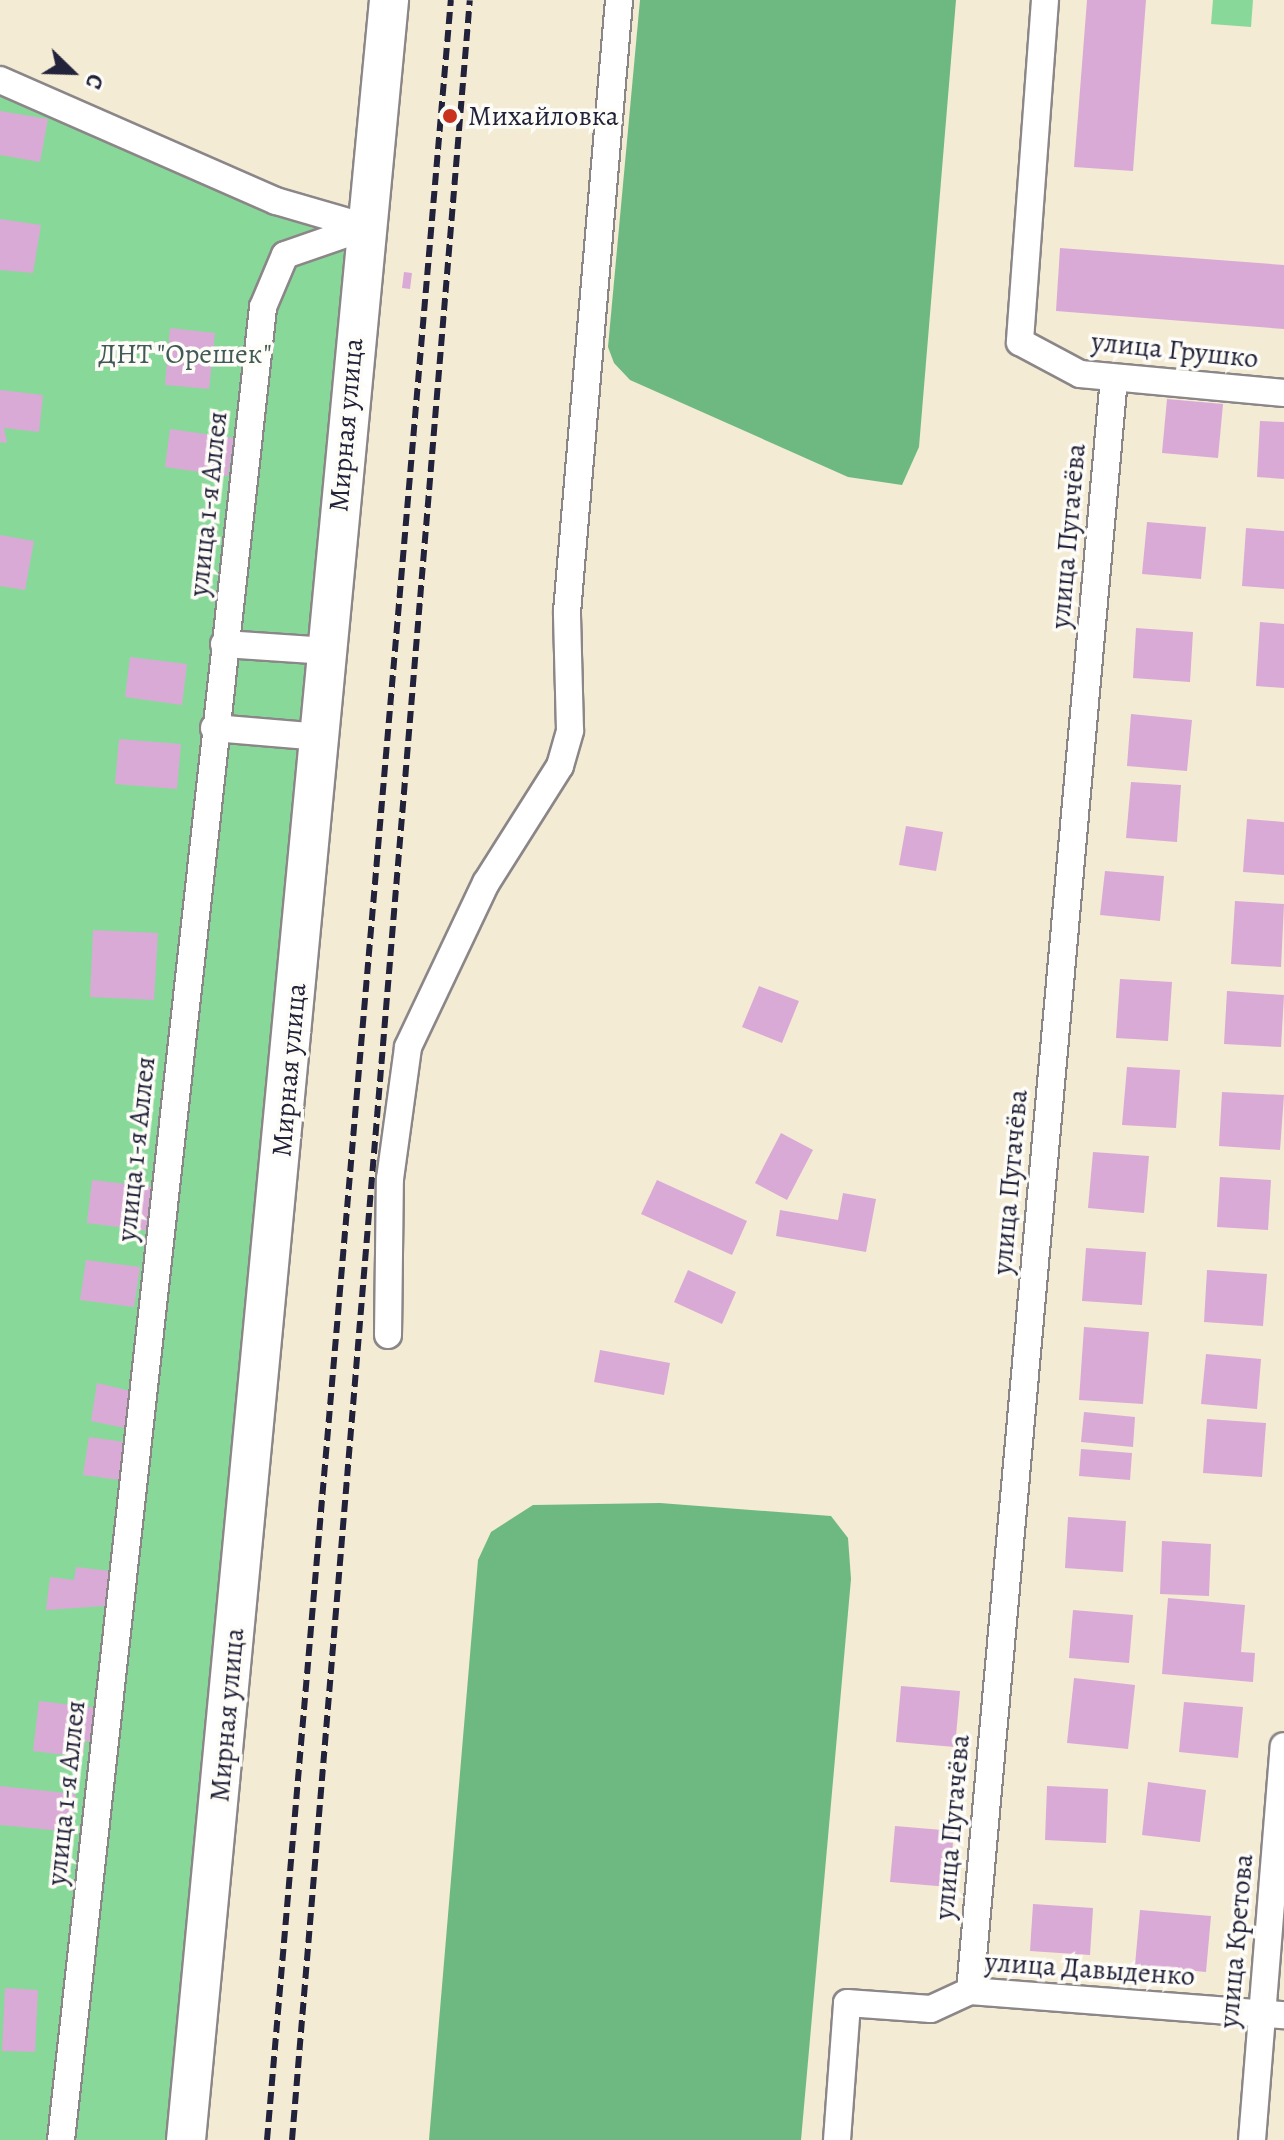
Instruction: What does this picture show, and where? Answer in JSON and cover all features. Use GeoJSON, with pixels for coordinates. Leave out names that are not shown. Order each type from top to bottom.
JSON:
{"type":"FeatureCollection","features":[{"type":"Feature","properties":{"kind":"street","name":"Мирная улица"},"geometry":{"type":"LineString","coordinates":[[186,2140],[389,0]]}},
{"type":"Feature","properties":{"kind":"street"},"geometry":{"type":"LineString","coordinates":[[388,1335],[390,1179],[408,1047],[486,883],[560,766],[570,730],[567,612],[619,0]]}},
{"type":"Feature","properties":{"kind":"street","name":"улица Грушко"},"geometry":{"type":"LineString","coordinates":[[1045,0],[1020,342],[1069,370],[1114,378],[1284,393]]}},
{"type":"Feature","properties":{"kind":"street"},"geometry":{"type":"LineString","coordinates":[[0,80],[276,201],[366,227]]}},
{"type":"Feature","properties":{"kind":"street","name":"улица 1-я Аллея"},"geometry":{"type":"LineString","coordinates":[[61,2140],[214,728],[267,283],[296,248],[366,227]]}},
{"type":"Feature","properties":{"kind":"street","name":"улица Пугачёва"},"geometry":{"type":"LineString","coordinates":[[970,1991],[1114,378]]}},
{"type":"Feature","properties":{"kind":"street"},"geometry":{"type":"LineString","coordinates":[[224,644],[328,651]]}},
{"type":"Feature","properties":{"kind":"street"},"geometry":{"type":"LineString","coordinates":[[214,728],[321,737]]}},
{"type":"Feature","properties":{"kind":"street","name":"улица Кретова"},"geometry":{"type":"LineString","coordinates":[[1252,2140],[1273,2015],[1284,1746]]}},
{"type":"Feature","properties":{"kind":"street","name":"улица Давыденко"},"geometry":{"type":"LineString","coordinates":[[837,2140],[847,2003],[931,2009],[970,1991],[1273,2015]]}},
{"type":"Feature","properties":{"kind":"green space"},"geometry":{"type":"Polygon","coordinates":[[[640,0],[956,0],[919,447],[902,485],[848,477],[630,380],[614,363],[608,347],[640,0]]]}},
{"type":"Feature","properties":{"kind":"green space"},"geometry":{"type":"Polygon","coordinates":[[[1213,0],[1253,0],[1251,27],[1211,24],[1213,0]]]}},
{"type":"Feature","properties":{"kind":"green space","name":"ДНТ \"Орешек\""},"geometry":{"type":"Polygon","coordinates":[[[0,78],[382,235],[202,2140],[0,2140],[0,78]]]}},
{"type":"Feature","properties":{"kind":"green space"},"geometry":{"type":"Polygon","coordinates":[[[660,1503],[831,1516],[848,1538],[851,1579],[801,2140],[429,2140],[478,1560],[491,1532],[533,1505],[660,1503]]]}},
{"type":"Feature","properties":{"kind":"building"},"geometry":{"type":"Polygon","coordinates":[[[1087,0],[1146,0],[1133,171],[1074,167],[1087,0]]]}},
{"type":"Feature","properties":{"kind":"building"},"geometry":{"type":"Polygon","coordinates":[[[0,111],[48,119],[40,162],[0,155],[0,111]]]}},
{"type":"Feature","properties":{"kind":"building"},"geometry":{"type":"Polygon","coordinates":[[[0,219],[41,225],[33,273],[0,270],[0,219]]]}},
{"type":"Feature","properties":{"kind":"building"},"geometry":{"type":"Polygon","coordinates":[[[1060,248],[1284,265],[1284,329],[1056,311],[1060,248]]]}},
{"type":"Feature","properties":{"kind":"building"},"geometry":{"type":"Polygon","coordinates":[[[404,272],[412,273],[410,289],[402,288],[404,272]]]}},
{"type":"Feature","properties":{"kind":"building"},"geometry":{"type":"Polygon","coordinates":[[[170,328],[215,333],[209,389],[165,385],[170,328]]]}},
{"type":"Feature","properties":{"kind":"building"},"geometry":{"type":"Polygon","coordinates":[[[0,390],[43,395],[39,432],[4,428],[7,443],[0,442],[0,390]]]}},
{"type":"Feature","properties":{"kind":"building"},"geometry":{"type":"Polygon","coordinates":[[[1167,399],[1223,404],[1218,458],[1162,453],[1167,399]]]}},
{"type":"Feature","properties":{"kind":"building"},"geometry":{"type":"Polygon","coordinates":[[[1260,421],[1284,422],[1284,479],[1257,477],[1260,421]]]}},
{"type":"Feature","properties":{"kind":"building"},"geometry":{"type":"Polygon","coordinates":[[[170,429],[234,438],[228,476],[165,467],[170,429]]]}},
{"type":"Feature","properties":{"kind":"building"},"geometry":{"type":"Polygon","coordinates":[[[1147,522],[1206,527],[1201,579],[1142,574],[1147,522]]]}},
{"type":"Feature","properties":{"kind":"building"},"geometry":{"type":"Polygon","coordinates":[[[1246,528],[1284,531],[1284,589],[1242,586],[1246,528]]]}},
{"type":"Feature","properties":{"kind":"building"},"geometry":{"type":"Polygon","coordinates":[[[0,535],[34,541],[25,590],[0,586],[0,535]]]}},
{"type":"Feature","properties":{"kind":"building"},"geometry":{"type":"Polygon","coordinates":[[[1260,622],[1284,624],[1284,688],[1256,686],[1260,622]]]}},
{"type":"Feature","properties":{"kind":"building"},"geometry":{"type":"Polygon","coordinates":[[[1136,628],[1193,632],[1190,682],[1133,678],[1136,628]]]}},
{"type":"Feature","properties":{"kind":"building"},"geometry":{"type":"Polygon","coordinates":[[[130,657],[187,664],[182,705],[125,697],[130,657]]]}},
{"type":"Feature","properties":{"kind":"building"},"geometry":{"type":"Polygon","coordinates":[[[1131,714],[1192,720],[1187,771],[1127,766],[1131,714]]]}},
{"type":"Feature","properties":{"kind":"building"},"geometry":{"type":"Polygon","coordinates":[[[119,739],[181,744],[177,789],[115,784],[119,739]]]}},
{"type":"Feature","properties":{"kind":"building"},"geometry":{"type":"Polygon","coordinates":[[[1131,782],[1181,785],[1177,842],[1126,838],[1131,782]]]}},
{"type":"Feature","properties":{"kind":"building"},"geometry":{"type":"Polygon","coordinates":[[[1247,819],[1284,822],[1284,875],[1243,872],[1247,819]]]}},
{"type":"Feature","properties":{"kind":"building"},"geometry":{"type":"Polygon","coordinates":[[[906,826],[943,832],[936,871],[899,865],[906,826]]]}},
{"type":"Feature","properties":{"kind":"building"},"geometry":{"type":"Polygon","coordinates":[[[1105,871],[1164,876],[1160,921],[1100,915],[1105,871]]]}},
{"type":"Feature","properties":{"kind":"building"},"geometry":{"type":"Polygon","coordinates":[[[1235,901],[1284,904],[1281,967],[1231,964],[1235,901]]]}},
{"type":"Feature","properties":{"kind":"building"},"geometry":{"type":"Polygon","coordinates":[[[93,930],[158,933],[154,1000],[90,997],[93,930]]]}},
{"type":"Feature","properties":{"kind":"building"},"geometry":{"type":"Polygon","coordinates":[[[1120,979],[1172,982],[1168,1041],[1116,1038],[1120,979]]]}},
{"type":"Feature","properties":{"kind":"building"},"geometry":{"type":"Polygon","coordinates":[[[759,986],[799,1001],[782,1043],[742,1027],[759,986]]]}},
{"type":"Feature","properties":{"kind":"building"},"geometry":{"type":"Polygon","coordinates":[[[1227,991],[1284,995],[1281,1047],[1224,1044],[1227,991]]]}},
{"type":"Feature","properties":{"kind":"building"},"geometry":{"type":"Polygon","coordinates":[[[1127,1067],[1180,1070],[1176,1128],[1122,1125],[1127,1067]]]}},
{"type":"Feature","properties":{"kind":"building"},"geometry":{"type":"Polygon","coordinates":[[[1222,1092],[1284,1095],[1280,1150],[1219,1146],[1222,1092]]]}},
{"type":"Feature","properties":{"kind":"building"},"geometry":{"type":"Polygon","coordinates":[[[781,1133],[813,1150],[787,1200],[755,1183],[781,1133]]]}},
{"type":"Feature","properties":{"kind":"building"},"geometry":{"type":"Polygon","coordinates":[[[1093,1152],[1149,1156],[1144,1213],[1088,1208],[1093,1152]]]}},
{"type":"Feature","properties":{"kind":"building"},"geometry":{"type":"Polygon","coordinates":[[[1220,1177],[1271,1180],[1268,1230],[1217,1227],[1220,1177]]]}},
{"type":"Feature","properties":{"kind":"building"},"geometry":{"type":"Polygon","coordinates":[[[92,1180],[154,1187],[150,1231],[87,1223],[92,1180]]]}},
{"type":"Feature","properties":{"kind":"building"},"geometry":{"type":"Polygon","coordinates":[[[657,1180],[747,1221],[732,1255],[641,1214],[657,1180]]]}},
{"type":"Feature","properties":{"kind":"building"},"geometry":{"type":"Polygon","coordinates":[[[843,1193],[876,1199],[866,1252],[776,1236],[780,1210],[838,1220],[843,1193]]]}},
{"type":"Feature","properties":{"kind":"building"},"geometry":{"type":"Polygon","coordinates":[[[1086,1248],[1146,1252],[1142,1305],[1082,1301],[1086,1248]]]}},
{"type":"Feature","properties":{"kind":"building"},"geometry":{"type":"Polygon","coordinates":[[[86,1260],[140,1267],[134,1307],[80,1300],[86,1260]]]}},
{"type":"Feature","properties":{"kind":"building"},"geometry":{"type":"Polygon","coordinates":[[[688,1270],[736,1292],[722,1324],[674,1302],[688,1270]]]}},
{"type":"Feature","properties":{"kind":"building"},"geometry":{"type":"Polygon","coordinates":[[[1207,1270],[1267,1274],[1263,1326],[1204,1322],[1207,1270]]]}},
{"type":"Feature","properties":{"kind":"building"},"geometry":{"type":"Polygon","coordinates":[[[1084,1327],[1149,1332],[1143,1404],[1079,1400],[1084,1327]]]}},
{"type":"Feature","properties":{"kind":"building"},"geometry":{"type":"Polygon","coordinates":[[[600,1350],[670,1363],[664,1395],[594,1382],[600,1350]]]}},
{"type":"Feature","properties":{"kind":"building"},"geometry":{"type":"Polygon","coordinates":[[[1206,1354],[1261,1359],[1257,1409],[1201,1404],[1206,1354]]]}},
{"type":"Feature","properties":{"kind":"building"},"geometry":{"type":"Polygon","coordinates":[[[97,1383],[139,1393],[134,1430],[91,1421],[97,1383]]]}},
{"type":"Feature","properties":{"kind":"building"},"geometry":{"type":"Polygon","coordinates":[[[1084,1412],[1135,1417],[1133,1447],[1081,1442],[1084,1412]]]}},
{"type":"Feature","properties":{"kind":"building"},"geometry":{"type":"Polygon","coordinates":[[[1207,1419],[1266,1423],[1262,1477],[1203,1473],[1207,1419]]]}},
{"type":"Feature","properties":{"kind":"building"},"geometry":{"type":"Polygon","coordinates":[[[89,1437],[132,1443],[127,1481],[83,1475],[89,1437]]]}},
{"type":"Feature","properties":{"kind":"building"},"geometry":{"type":"Polygon","coordinates":[[[1081,1449],[1132,1453],[1130,1480],[1079,1476],[1081,1449]]]}},
{"type":"Feature","properties":{"kind":"building"},"geometry":{"type":"Polygon","coordinates":[[[1068,1517],[1126,1521],[1123,1572],[1065,1568],[1068,1517]]]}},
{"type":"Feature","properties":{"kind":"building"},"geometry":{"type":"Polygon","coordinates":[[[1162,1541],[1211,1544],[1209,1596],[1160,1594],[1162,1541]]]}},
{"type":"Feature","properties":{"kind":"building"},"geometry":{"type":"Polygon","coordinates":[[[76,1567],[110,1571],[105,1606],[46,1610],[50,1577],[74,1580],[76,1567]]]}},
{"type":"Feature","properties":{"kind":"building"},"geometry":{"type":"Polygon","coordinates":[[[1168,1598],[1245,1605],[1241,1652],[1255,1653],[1253,1682],[1162,1674],[1168,1598]]]}},
{"type":"Feature","properties":{"kind":"building"},"geometry":{"type":"Polygon","coordinates":[[[1073,1610],[1133,1615],[1129,1663],[1069,1658],[1073,1610]]]}},
{"type":"Feature","properties":{"kind":"building"},"geometry":{"type":"Polygon","coordinates":[[[1074,1678],[1135,1685],[1128,1749],[1067,1743],[1074,1678]]]}},
{"type":"Feature","properties":{"kind":"building"},"geometry":{"type":"Polygon","coordinates":[[[901,1686],[960,1691],[955,1747],[896,1742],[901,1686]]]}},
{"type":"Feature","properties":{"kind":"building"},"geometry":{"type":"Polygon","coordinates":[[[39,1701],[106,1709],[102,1743],[85,1741],[83,1757],[33,1751],[39,1701]]]}},
{"type":"Feature","properties":{"kind":"building"},"geometry":{"type":"Polygon","coordinates":[[[1184,1702],[1243,1707],[1238,1758],[1179,1752],[1184,1702]]]}},
{"type":"Feature","properties":{"kind":"building"},"geometry":{"type":"Polygon","coordinates":[[[1148,1782],[1206,1790],[1200,1842],[1142,1835],[1148,1782]]]}},
{"type":"Feature","properties":{"kind":"building"},"geometry":{"type":"Polygon","coordinates":[[[0,1786],[76,1794],[72,1832],[0,1825],[0,1786]]]}},
{"type":"Feature","properties":{"kind":"building"},"geometry":{"type":"Polygon","coordinates":[[[1047,1786],[1108,1789],[1106,1843],[1045,1840],[1047,1786]]]}},
{"type":"Feature","properties":{"kind":"building"},"geometry":{"type":"Polygon","coordinates":[[[895,1826],[954,1831],[949,1887],[890,1882],[895,1826]]]}},
{"type":"Feature","properties":{"kind":"building"},"geometry":{"type":"Polygon","coordinates":[[[1033,1904],[1093,1908],[1090,1955],[1030,1951],[1033,1904]]]}},
{"type":"Feature","properties":{"kind":"building"},"geometry":{"type":"Polygon","coordinates":[[[1140,1910],[1211,1916],[1206,1972],[1135,1965],[1140,1910]]]}},
{"type":"Feature","properties":{"kind":"building"},"geometry":{"type":"Polygon","coordinates":[[[5,1988],[38,1990],[35,2052],[2,2051],[5,1988]]]}},
{"type":"Feature","properties":{"kind":"railway"},"geometry":{"type":"LineString","coordinates":[[267,2140],[451,0]]}},
{"type":"Feature","properties":{"kind":"railway"},"geometry":{"type":"LineString","coordinates":[[292,2140],[470,0]]}},
{"type":"Feature","properties":{"kind":"place","name":"Михайловка"},"geometry":{"type":"Point","coordinates":[450,116]}}]}
